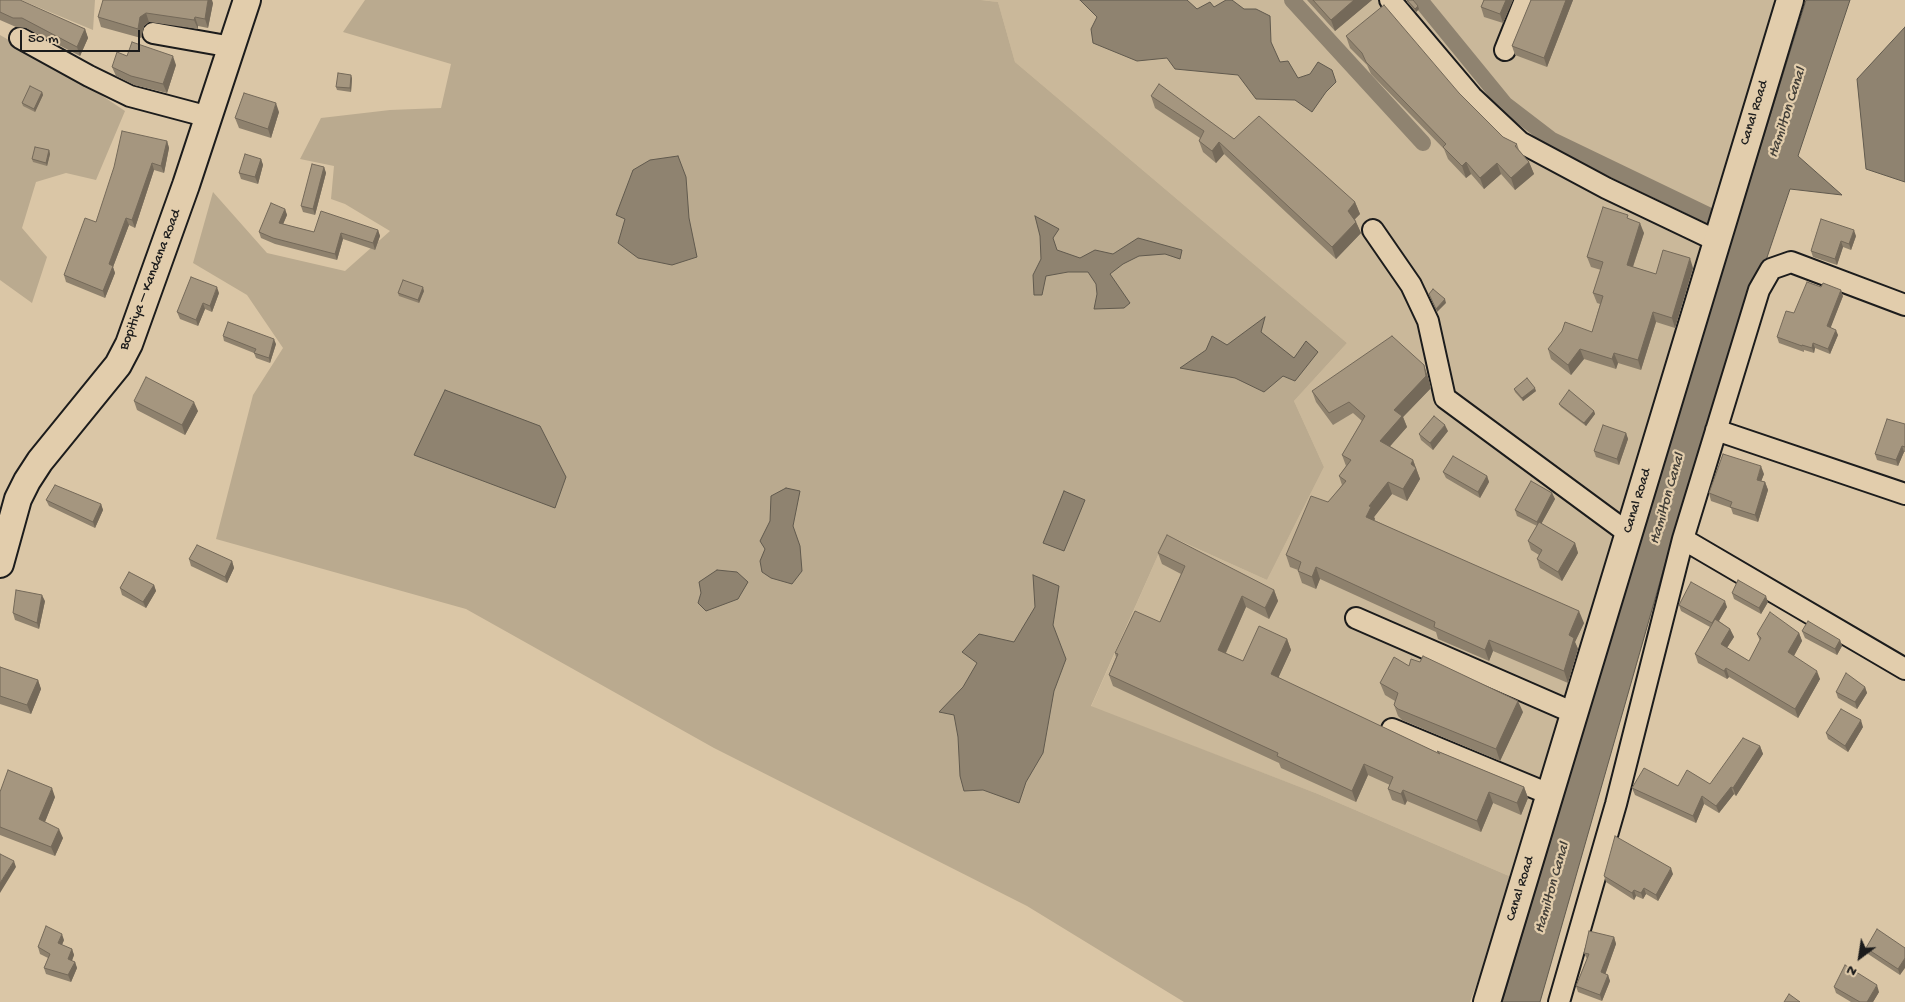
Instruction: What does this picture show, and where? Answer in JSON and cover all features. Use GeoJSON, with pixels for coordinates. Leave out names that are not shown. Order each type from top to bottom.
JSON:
{"type":"FeatureCollection","features":[{"type":"Feature","properties":{"kind":"main road","name":"Bopitiya – Kandana Road"},"geometry":{"type":"LineString","coordinates":[[0,564],[18,499],[27,481],[40,460],[114,370],[129,344],[186,185],[247,0]]}},
{"type":"Feature","properties":{"kind":"main road","name":"Canal Road"},"geometry":{"type":"LineString","coordinates":[[1487,1002],[1790,0]]}},
{"type":"Feature","properties":{"kind":"street"},"geometry":{"type":"LineString","coordinates":[[1390,0],[1472,97],[1520,142],[1606,188],[1717,241]]}},
{"type":"Feature","properties":{"kind":"street"},"geometry":{"type":"LineString","coordinates":[[1505,50],[1525,0]]}},
{"type":"Feature","properties":{"kind":"street"},"geometry":{"type":"LineString","coordinates":[[153,34],[232,47]]}},
{"type":"Feature","properties":{"kind":"street"},"geometry":{"type":"LineString","coordinates":[[20,38],[130,96],[209,117]]}},
{"type":"Feature","properties":{"kind":"street"},"geometry":{"type":"LineString","coordinates":[[1372,230],[1411,285],[1428,321],[1445,398],[1628,533]]}},
{"type":"Feature","properties":{"kind":"street"},"geometry":{"type":"LineString","coordinates":[[1558,1002],[1616,804],[1683,539],[1759,290],[1771,269],[1791,262],[1905,305]]}},
{"type":"Feature","properties":{"kind":"street"},"geometry":{"type":"LineString","coordinates":[[1716,430],[1905,494]]}},
{"type":"Feature","properties":{"kind":"street"},"geometry":{"type":"LineString","coordinates":[[1683,539],[1905,668]]}},
{"type":"Feature","properties":{"kind":"street"},"geometry":{"type":"LineString","coordinates":[[1356,618],[1574,713]]}},
{"type":"Feature","properties":{"kind":"street"},"geometry":{"type":"LineString","coordinates":[[1392,729],[1550,794]]}},
{"type":"Feature","properties":{"kind":"shaded area"},"geometry":{"type":"Polygon","coordinates":[[[21,0],[95,0],[93,30],[21,0]]]}},
{"type":"Feature","properties":{"kind":"shaded area"},"geometry":{"type":"Polygon","coordinates":[[[365,0],[981,0],[998,2],[1015,62],[1347,343],[1294,401],[1324,467],[1267,580],[1167,535],[1091,706],[1318,794],[1516,879],[1470,1002],[1184,1002],[1027,906],[714,748],[466,609],[216,539],[253,395],[283,348],[247,295],[193,263],[213,192],[267,253],[345,271],[390,231],[345,204],[331,199],[334,166],[300,159],[321,118],[390,110],[441,108],[451,64],[343,32],[365,0]]]}},
{"type":"Feature","properties":{"kind":"shaded area"},"geometry":{"type":"Polygon","coordinates":[[[981,0],[1785,0],[1516,879],[1318,794],[1091,707],[1167,535],[1267,580],[1324,467],[1294,401],[1347,343],[1015,62],[998,2],[981,0]]]}},
{"type":"Feature","properties":{"kind":"shaded area"},"geometry":{"type":"Polygon","coordinates":[[[0,35],[77,79],[125,111],[96,180],[66,173],[36,182],[22,228],[47,257],[32,303],[0,280],[0,35]]]}},
{"type":"Feature","properties":{"kind":"water"},"geometry":{"type":"Polygon","coordinates":[[[1080,0],[1187,0],[1197,9],[1210,2],[1214,7],[1226,0],[1232,0],[1244,9],[1256,9],[1270,16],[1271,42],[1280,62],[1288,61],[1298,78],[1310,74],[1318,62],[1332,70],[1336,82],[1326,92],[1312,112],[1295,100],[1256,99],[1238,75],[1175,69],[1167,58],[1137,61],[1093,43],[1091,29],[1097,17],[1080,0]]]}},
{"type":"Feature","properties":{"kind":"water","name":"Hamilton Canal"},"geometry":{"type":"Polygon","coordinates":[[[1806,0],[1850,0],[1798,156],[1842,195],[1790,189],[1671,543],[1540,1002],[1502,1002],[1710,310],[1806,0]]]}},
{"type":"Feature","properties":{"kind":"water"},"geometry":{"type":"Polygon","coordinates":[[[1905,27],[1905,182],[1866,169],[1857,79],[1905,27]]]}},
{"type":"Feature","properties":{"kind":"water"},"geometry":{"type":"Polygon","coordinates":[[[678,156],[686,177],[689,218],[697,257],[672,265],[638,258],[618,243],[625,219],[616,215],[633,170],[650,160],[678,156]]]}},
{"type":"Feature","properties":{"kind":"water"},"geometry":{"type":"Polygon","coordinates":[[[1035,216],[1059,229],[1053,238],[1057,250],[1080,258],[1095,250],[1113,254],[1138,238],[1182,250],[1180,259],[1165,254],[1139,256],[1123,264],[1110,274],[1130,303],[1124,308],[1094,309],[1097,294],[1096,284],[1088,272],[1068,272],[1046,276],[1042,295],[1034,295],[1033,275],[1041,259],[1040,236],[1035,216]]]}},
{"type":"Feature","properties":{"kind":"water"},"geometry":{"type":"Polygon","coordinates":[[[1265,317],[1261,332],[1294,358],[1306,341],[1318,352],[1295,381],[1283,376],[1264,392],[1235,378],[1180,368],[1206,350],[1212,336],[1227,345],[1265,317]]]}},
{"type":"Feature","properties":{"kind":"water"},"geometry":{"type":"Polygon","coordinates":[[[445,390],[540,426],[566,477],[555,508],[414,455],[445,390]]]}},
{"type":"Feature","properties":{"kind":"water"},"geometry":{"type":"Polygon","coordinates":[[[786,488],[800,491],[793,526],[800,546],[802,571],[792,584],[771,578],[762,572],[760,561],[765,549],[760,541],[770,521],[771,496],[786,488]]]}},
{"type":"Feature","properties":{"kind":"water"},"geometry":{"type":"Polygon","coordinates":[[[1064,491],[1085,500],[1064,551],[1043,543],[1064,491]]]}},
{"type":"Feature","properties":{"kind":"water"},"geometry":{"type":"Polygon","coordinates":[[[717,570],[737,572],[748,582],[738,599],[706,611],[698,603],[701,593],[699,582],[717,570]]]}},
{"type":"Feature","properties":{"kind":"water"},"geometry":{"type":"Polygon","coordinates":[[[1033,575],[1059,586],[1053,625],[1066,659],[1054,691],[1043,753],[1026,782],[1019,803],[983,790],[964,791],[960,776],[958,737],[954,715],[939,712],[963,687],[977,663],[962,652],[979,634],[1014,642],[1035,607],[1033,575]]]}},
{"type":"Feature","properties":{"kind":"building"},"geometry":{"type":"Polygon","coordinates":[[[0,0],[20,0],[85,29],[77,47],[22,18],[13,18],[0,12],[0,0]]]}},
{"type":"Feature","properties":{"kind":"building"},"geometry":{"type":"Polygon","coordinates":[[[103,0],[208,0],[205,19],[195,17],[194,20],[146,13],[140,17],[138,29],[98,17],[103,0]]]}},
{"type":"Feature","properties":{"kind":"building"},"geometry":{"type":"Polygon","coordinates":[[[1313,0],[1354,0],[1331,20],[1313,0]]]}},
{"type":"Feature","properties":{"kind":"building"},"geometry":{"type":"Polygon","coordinates":[[[1407,0],[1413,0],[1418,6],[1415,9],[1407,0]]]}},
{"type":"Feature","properties":{"kind":"building"},"geometry":{"type":"Polygon","coordinates":[[[1484,0],[1506,0],[1500,14],[1481,7],[1484,0]]]}},
{"type":"Feature","properties":{"kind":"building"},"geometry":{"type":"Polygon","coordinates":[[[1531,0],[1566,0],[1544,58],[1512,46],[1531,0]]]}},
{"type":"Feature","properties":{"kind":"building"},"geometry":{"type":"Polygon","coordinates":[[[1384,5],[1459,93],[1503,137],[1517,144],[1515,146],[1529,162],[1511,178],[1497,163],[1480,178],[1466,162],[1462,166],[1443,147],[1446,144],[1366,62],[1362,53],[1346,36],[1384,5]]]}},
{"type":"Feature","properties":{"kind":"building"},"geometry":{"type":"Polygon","coordinates":[[[132,42],[173,56],[163,84],[131,76],[112,67],[117,52],[127,56],[132,42]]]}},
{"type":"Feature","properties":{"kind":"building"},"geometry":{"type":"Polygon","coordinates":[[[338,73],[351,75],[350,88],[336,87],[338,73]]]}},
{"type":"Feature","properties":{"kind":"building"},"geometry":{"type":"Polygon","coordinates":[[[1159,84],[1234,139],[1259,116],[1355,202],[1348,211],[1356,222],[1332,247],[1219,142],[1212,151],[1199,141],[1204,131],[1151,96],[1159,84]]]}},
{"type":"Feature","properties":{"kind":"building"},"geometry":{"type":"Polygon","coordinates":[[[30,86],[42,92],[34,109],[22,103],[30,86]]]}},
{"type":"Feature","properties":{"kind":"building"},"geometry":{"type":"Polygon","coordinates":[[[244,93],[276,103],[268,129],[235,118],[244,93]]]}},
{"type":"Feature","properties":{"kind":"building"},"geometry":{"type":"Polygon","coordinates":[[[122,131],[167,141],[161,166],[152,163],[132,220],[126,218],[109,264],[113,266],[103,291],[64,275],[85,218],[96,222],[114,167],[122,131]]]}},
{"type":"Feature","properties":{"kind":"building"},"geometry":{"type":"Polygon","coordinates":[[[35,147],[49,150],[46,163],[32,159],[35,147]]]}},
{"type":"Feature","properties":{"kind":"building"},"geometry":{"type":"Polygon","coordinates":[[[245,154],[261,159],[255,177],[239,173],[245,154]]]}},
{"type":"Feature","properties":{"kind":"building"},"geometry":{"type":"Polygon","coordinates":[[[312,164],[324,167],[313,209],[301,206],[312,164]]]}},
{"type":"Feature","properties":{"kind":"building"},"geometry":{"type":"Polygon","coordinates":[[[271,203],[285,209],[279,223],[314,232],[321,211],[378,230],[373,243],[341,233],[335,254],[273,238],[259,232],[271,203]]]}},
{"type":"Feature","properties":{"kind":"building"},"geometry":{"type":"Polygon","coordinates":[[[1603,207],[1628,215],[1627,218],[1640,223],[1627,265],[1656,274],[1663,250],[1690,258],[1672,318],[1653,312],[1638,360],[1614,353],[1612,359],[1580,349],[1568,365],[1548,349],[1562,331],[1565,322],[1592,332],[1603,296],[1593,293],[1603,262],[1587,257],[1603,207]]]}},
{"type":"Feature","properties":{"kind":"building"},"geometry":{"type":"Polygon","coordinates":[[[1821,219],[1854,230],[1849,244],[1841,241],[1835,259],[1811,251],[1821,219]]]}},
{"type":"Feature","properties":{"kind":"building"},"geometry":{"type":"Polygon","coordinates":[[[191,277],[217,287],[210,306],[203,303],[196,320],[177,312],[191,277]]]}},
{"type":"Feature","properties":{"kind":"building"},"geometry":{"type":"Polygon","coordinates":[[[403,280],[423,287],[418,300],[398,293],[403,280]]]}},
{"type":"Feature","properties":{"kind":"building"},"geometry":{"type":"Polygon","coordinates":[[[1807,282],[1821,287],[1823,283],[1841,290],[1827,326],[1836,330],[1828,349],[1813,343],[1812,348],[1802,346],[1777,337],[1786,311],[1794,313],[1807,282]]]}},
{"type":"Feature","properties":{"kind":"building"},"geometry":{"type":"Polygon","coordinates":[[[1433,289],[1445,299],[1436,309],[1429,294],[1433,289]]]}},
{"type":"Feature","properties":{"kind":"building"},"geometry":{"type":"Polygon","coordinates":[[[228,322],[274,339],[269,358],[254,353],[256,349],[223,336],[228,322]]]}},
{"type":"Feature","properties":{"kind":"building"},"geometry":{"type":"Polygon","coordinates":[[[1392,336],[1424,365],[1426,376],[1394,410],[1402,416],[1380,441],[1413,460],[1411,464],[1416,468],[1403,489],[1388,482],[1369,506],[1371,507],[1366,517],[1579,611],[1569,635],[1574,638],[1564,671],[1489,640],[1485,650],[1434,627],[1435,622],[1316,567],[1312,577],[1298,571],[1301,562],[1286,555],[1311,496],[1328,502],[1346,481],[1339,476],[1351,460],[1342,455],[1365,416],[1349,402],[1329,413],[1312,391],[1392,336]]]}},
{"type":"Feature","properties":{"kind":"building"},"geometry":{"type":"Polygon","coordinates":[[[146,377],[194,402],[182,425],[134,401],[146,377]]]}},
{"type":"Feature","properties":{"kind":"building"},"geometry":{"type":"Polygon","coordinates":[[[1527,378],[1535,388],[1522,398],[1514,389],[1527,378]]]}},
{"type":"Feature","properties":{"kind":"building"},"geometry":{"type":"Polygon","coordinates":[[[1569,390],[1594,411],[1584,423],[1559,404],[1569,390]]]}},
{"type":"Feature","properties":{"kind":"building"},"geometry":{"type":"Polygon","coordinates":[[[1434,416],[1445,425],[1430,443],[1419,434],[1434,416]]]}},
{"type":"Feature","properties":{"kind":"building"},"geometry":{"type":"Polygon","coordinates":[[[1887,419],[1905,424],[1905,447],[1902,446],[1896,460],[1875,454],[1887,419]]]}},
{"type":"Feature","properties":{"kind":"building"},"geometry":{"type":"Polygon","coordinates":[[[1603,425],[1626,433],[1617,459],[1594,451],[1603,425]]]}},
{"type":"Feature","properties":{"kind":"building"},"geometry":{"type":"Polygon","coordinates":[[[1723,454],[1761,466],[1757,480],[1765,482],[1755,515],[1730,507],[1732,502],[1709,493],[1723,454]]]}},
{"type":"Feature","properties":{"kind":"building"},"geometry":{"type":"Polygon","coordinates":[[[1453,456],[1487,476],[1478,492],[1443,472],[1453,456]]]}},
{"type":"Feature","properties":{"kind":"building"},"geometry":{"type":"Polygon","coordinates":[[[1531,481],[1552,493],[1537,522],[1515,510],[1531,481]]]}},
{"type":"Feature","properties":{"kind":"building"},"geometry":{"type":"Polygon","coordinates":[[[55,485],[101,504],[93,522],[46,500],[55,485]]]}},
{"type":"Feature","properties":{"kind":"building"},"geometry":{"type":"Polygon","coordinates":[[[1539,522],[1575,543],[1558,572],[1537,559],[1542,550],[1528,541],[1539,522]]]}},
{"type":"Feature","properties":{"kind":"building"},"geometry":{"type":"Polygon","coordinates":[[[1167,535],[1274,590],[1265,608],[1242,596],[1218,650],[1243,661],[1259,626],[1287,639],[1271,674],[1440,754],[1437,751],[1524,787],[1517,803],[1489,792],[1477,821],[1403,790],[1401,794],[1388,789],[1393,777],[1364,764],[1352,791],[1277,756],[1278,753],[1109,675],[1118,654],[1115,653],[1135,611],[1160,622],[1185,566],[1158,553],[1167,535]]]}},
{"type":"Feature","properties":{"kind":"building"},"geometry":{"type":"Polygon","coordinates":[[[197,545],[232,561],[225,577],[189,559],[197,545]]]}},
{"type":"Feature","properties":{"kind":"building"},"geometry":{"type":"Polygon","coordinates":[[[129,572],[154,585],[143,602],[120,588],[129,572]]]}},
{"type":"Feature","properties":{"kind":"building"},"geometry":{"type":"Polygon","coordinates":[[[1738,580],[1766,596],[1759,608],[1732,593],[1738,580]]]}},
{"type":"Feature","properties":{"kind":"building"},"geometry":{"type":"Polygon","coordinates":[[[1691,582],[1725,601],[1712,623],[1679,605],[1691,582]]]}},
{"type":"Feature","properties":{"kind":"building"},"geometry":{"type":"Polygon","coordinates":[[[16,590],[42,595],[37,623],[13,613],[16,590]]]}},
{"type":"Feature","properties":{"kind":"building"},"geometry":{"type":"Polygon","coordinates":[[[1770,612],[1799,633],[1788,652],[1817,671],[1795,709],[1726,668],[1724,671],[1695,654],[1715,619],[1730,629],[1721,644],[1749,661],[1761,638],[1757,634],[1770,612]]]}},
{"type":"Feature","properties":{"kind":"building"},"geometry":{"type":"Polygon","coordinates":[[[1808,621],[1840,640],[1835,649],[1802,631],[1808,621]]]}},
{"type":"Feature","properties":{"kind":"building"},"geometry":{"type":"Polygon","coordinates":[[[1423,656],[1518,701],[1496,749],[1398,709],[1394,705],[1398,693],[1380,683],[1394,657],[1409,666],[1411,659],[1420,662],[1423,656]]]}},
{"type":"Feature","properties":{"kind":"building"},"geometry":{"type":"Polygon","coordinates":[[[0,667],[38,680],[27,705],[0,696],[0,667]]]}},
{"type":"Feature","properties":{"kind":"building"},"geometry":{"type":"Polygon","coordinates":[[[1846,673],[1865,687],[1855,702],[1836,692],[1846,673]]]}},
{"type":"Feature","properties":{"kind":"building"},"geometry":{"type":"Polygon","coordinates":[[[1841,709],[1861,720],[1845,746],[1826,733],[1841,709]]]}},
{"type":"Feature","properties":{"kind":"building"},"geometry":{"type":"Polygon","coordinates":[[[1743,738],[1760,746],[1733,788],[1731,787],[1716,806],[1702,796],[1693,816],[1632,788],[1644,768],[1678,786],[1687,770],[1710,784],[1743,738]]]}},
{"type":"Feature","properties":{"kind":"building"},"geometry":{"type":"Polygon","coordinates":[[[8,770],[52,788],[39,819],[59,829],[51,847],[0,827],[0,792],[8,770]]]}},
{"type":"Feature","properties":{"kind":"building"},"geometry":{"type":"Polygon","coordinates":[[[1615,836],[1671,868],[1656,895],[1644,888],[1641,893],[1634,890],[1632,893],[1604,876],[1615,836]]]}},
{"type":"Feature","properties":{"kind":"building"},"geometry":{"type":"Polygon","coordinates":[[[0,854],[14,861],[0,883],[0,854]]]}},
{"type":"Feature","properties":{"kind":"building"},"geometry":{"type":"Polygon","coordinates":[[[46,926],[62,934],[58,943],[72,949],[68,959],[75,962],[68,975],[44,968],[50,954],[38,947],[46,926]]]}},
{"type":"Feature","properties":{"kind":"building"},"geometry":{"type":"Polygon","coordinates":[[[1877,929],[1905,948],[1905,958],[1898,969],[1866,948],[1877,929]]]}},
{"type":"Feature","properties":{"kind":"building"},"geometry":{"type":"Polygon","coordinates":[[[1589,931],[1614,937],[1601,972],[1608,975],[1600,995],[1576,986],[1589,954],[1584,953],[1589,931]]]}},
{"type":"Feature","properties":{"kind":"building"},"geometry":{"type":"Polygon","coordinates":[[[1845,965],[1877,985],[1867,1002],[1860,1002],[1834,987],[1845,965]]]}},
{"type":"Feature","properties":{"kind":"building"},"geometry":{"type":"Polygon","coordinates":[[[1789,994],[1800,1002],[1784,1002],[1789,994]]]}},
{"type":"Feature","properties":{"kind":"waterway"},"geometry":{"type":"LineString","coordinates":[[1292,0],[1423,143]]}},
{"type":"Feature","properties":{"kind":"waterway"},"geometry":{"type":"LineString","coordinates":[[1420,0],[1505,104],[1552,140],[1710,216]]}}]}
